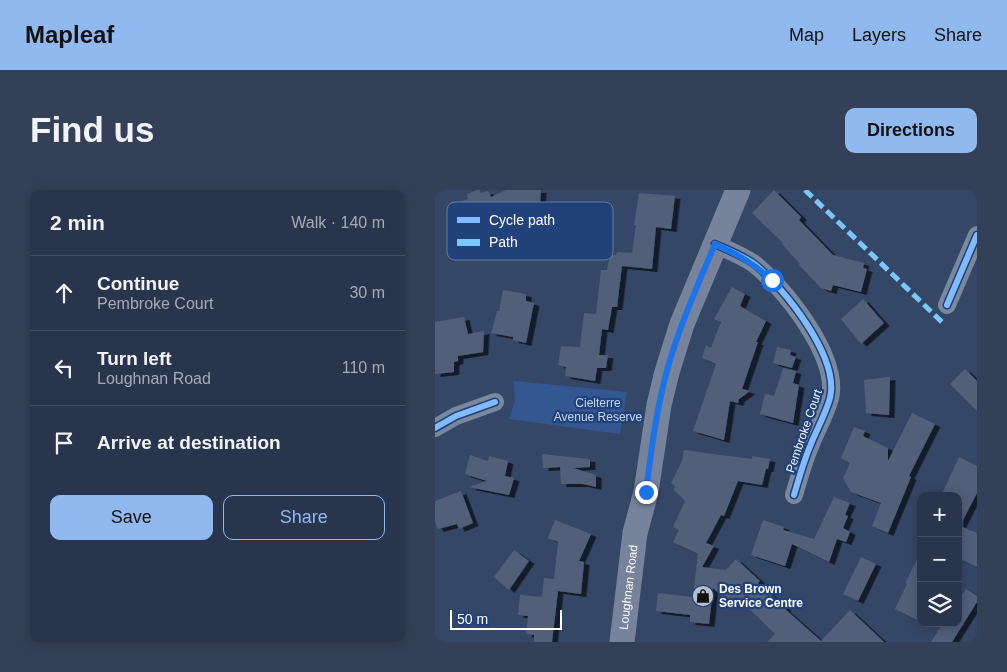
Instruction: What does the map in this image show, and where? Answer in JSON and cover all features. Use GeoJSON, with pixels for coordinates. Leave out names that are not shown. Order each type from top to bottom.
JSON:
{"type":"FeatureCollection","features":[{"type":"Feature","properties":{"kind":"main road","name":"Loughnan Road"},"geometry":{"type":"LineString","coordinates":[[635,533],[632,488],[639,439],[659,356],[681,296],[725,190]]}},
{"type":"Feature","properties":{"kind":"main road","name":"Loughnan Road"},"geometry":{"type":"LineString","coordinates":[[622,642],[635,533],[646,492],[659,405],[667,372],[682,324],[738,190]]}},
{"type":"Feature","properties":{"kind":"street"},"geometry":{"type":"LineString","coordinates":[[947,305],[977,235]]}},
{"type":"Feature","properties":{"kind":"street","name":"Pembroke Court"},"geometry":{"type":"LineString","coordinates":[[715,244],[753,263],[772,280],[801,315],[825,358],[831,379],[830,397],[808,450],[794,495]]}},
{"type":"Feature","properties":{"kind":"street"},"geometry":{"type":"LineString","coordinates":[[435,428],[456,416],[495,402]]}},
{"type":"Feature","properties":{"kind":"green space","name":"Cielterre Avenue Reserve"},"geometry":{"type":"Polygon","coordinates":[[[514,381],[627,392],[620,434],[509,419],[515,401],[514,381]]]}},
{"type":"Feature","properties":{"kind":"building"},"geometry":{"type":"Polygon","coordinates":[[[477,190],[480,190],[481,193],[488,191],[491,197],[506,190],[541,190],[540,202],[460,202],[468,199],[467,194],[477,190]]]}},
{"type":"Feature","properties":{"kind":"building"},"geometry":{"type":"Polygon","coordinates":[[[774,190],[801,217],[799,220],[833,255],[864,263],[863,268],[867,269],[861,292],[833,285],[831,291],[821,288],[799,265],[783,243],[752,213],[774,190]]]}},
{"type":"Feature","properties":{"kind":"building"},"geometry":{"type":"Polygon","coordinates":[[[639,193],[675,196],[671,229],[656,227],[652,269],[622,266],[617,307],[612,307],[608,330],[602,329],[599,355],[608,355],[606,368],[597,368],[595,381],[565,376],[566,367],[558,365],[561,346],[580,347],[584,313],[596,314],[601,270],[607,270],[609,260],[613,260],[613,255],[616,255],[617,252],[632,253],[636,225],[634,225],[639,193]]]}},
{"type":"Feature","properties":{"kind":"building"},"geometry":{"type":"Polygon","coordinates":[[[732,287],[745,294],[740,306],[766,321],[756,342],[758,342],[742,389],[750,391],[739,399],[738,403],[730,401],[724,440],[693,431],[716,364],[702,358],[706,345],[711,348],[721,322],[714,319],[732,287]]]}},
{"type":"Feature","properties":{"kind":"building"},"geometry":{"type":"Polygon","coordinates":[[[503,290],[526,294],[526,301],[534,303],[526,343],[513,340],[513,337],[491,333],[497,311],[499,311],[503,290]]]}},
{"type":"Feature","properties":{"kind":"building"},"geometry":{"type":"Polygon","coordinates":[[[863,299],[884,323],[861,344],[841,319],[863,299]]]}},
{"type":"Feature","properties":{"kind":"building"},"geometry":{"type":"Polygon","coordinates":[[[464,317],[468,334],[484,331],[483,352],[458,356],[458,361],[454,362],[454,372],[435,374],[435,322],[464,317]]]}},
{"type":"Feature","properties":{"kind":"building"},"geometry":{"type":"Polygon","coordinates":[[[777,347],[791,350],[790,355],[796,357],[792,368],[773,363],[777,347]]]}},
{"type":"Feature","properties":{"kind":"building"},"geometry":{"type":"Polygon","coordinates":[[[783,368],[796,371],[793,383],[799,385],[793,423],[760,414],[765,394],[774,396],[783,368]]]}},
{"type":"Feature","properties":{"kind":"building"},"geometry":{"type":"Polygon","coordinates":[[[965,369],[977,381],[977,411],[950,384],[965,369]]]}},
{"type":"Feature","properties":{"kind":"building"},"geometry":{"type":"Polygon","coordinates":[[[890,377],[889,415],[866,413],[864,380],[890,377]]]}},
{"type":"Feature","properties":{"kind":"building"},"geometry":{"type":"Polygon","coordinates":[[[912,413],[935,424],[909,476],[911,477],[888,533],[872,526],[881,503],[851,492],[843,478],[850,463],[841,458],[854,427],[865,431],[863,436],[888,448],[888,461],[912,413]]]}},
{"type":"Feature","properties":{"kind":"building"},"geometry":{"type":"Polygon","coordinates":[[[684,450],[752,459],[752,456],[770,459],[762,485],[738,481],[724,516],[721,515],[706,543],[714,546],[702,567],[726,570],[736,559],[760,581],[758,583],[821,641],[850,610],[884,642],[767,642],[775,634],[738,598],[731,605],[713,588],[709,624],[690,622],[690,615],[656,611],[658,593],[693,597],[698,554],[673,542],[679,530],[673,527],[685,501],[674,490],[675,486],[671,483],[682,461],[684,450]]]}},
{"type":"Feature","properties":{"kind":"building"},"geometry":{"type":"Polygon","coordinates":[[[542,454],[590,459],[590,467],[573,468],[596,475],[596,487],[583,484],[561,484],[560,467],[543,468],[542,454]]]}},
{"type":"Feature","properties":{"kind":"building"},"geometry":{"type":"Polygon","coordinates":[[[470,455],[488,461],[489,456],[508,461],[505,476],[514,478],[509,495],[469,487],[487,481],[465,474],[470,455]]]}},
{"type":"Feature","properties":{"kind":"building"},"geometry":{"type":"Polygon","coordinates":[[[959,457],[977,466],[977,493],[962,522],[962,492],[943,492],[959,457]]]}},
{"type":"Feature","properties":{"kind":"building"},"geometry":{"type":"Polygon","coordinates":[[[461,491],[473,523],[459,529],[457,524],[438,529],[435,522],[435,501],[461,491]]]}},
{"type":"Feature","properties":{"kind":"building"},"geometry":{"type":"Polygon","coordinates":[[[834,497],[850,503],[845,515],[848,516],[843,528],[850,532],[846,542],[837,539],[829,562],[792,544],[785,566],[751,555],[763,520],[784,527],[783,530],[814,539],[834,497]]]}},
{"type":"Feature","properties":{"kind":"building"},"geometry":{"type":"Polygon","coordinates":[[[555,520],[591,534],[579,561],[584,562],[581,594],[558,591],[552,642],[534,642],[534,635],[526,634],[528,616],[518,615],[520,595],[542,597],[544,578],[554,579],[558,542],[548,538],[555,520]]]}},
{"type":"Feature","properties":{"kind":"building"},"geometry":{"type":"Polygon","coordinates":[[[962,527],[977,533],[977,567],[962,560],[962,527]]]}},
{"type":"Feature","properties":{"kind":"building"},"geometry":{"type":"Polygon","coordinates":[[[514,550],[529,561],[509,590],[494,577],[514,550]]]}},
{"type":"Feature","properties":{"kind":"building"},"geometry":{"type":"Polygon","coordinates":[[[861,557],[876,564],[858,601],[843,594],[861,557]]]}},
{"type":"Feature","properties":{"kind":"building"},"geometry":{"type":"Polygon","coordinates":[[[917,560],[917,620],[895,609],[907,584],[905,583],[917,560]]]}},
{"type":"Feature","properties":{"kind":"building"},"geometry":{"type":"Polygon","coordinates":[[[966,589],[977,596],[977,602],[962,626],[962,595],[966,589]]]}},
{"type":"Feature","properties":{"kind":"building"},"geometry":{"type":"Polygon","coordinates":[[[940,627],[961,627],[952,642],[931,642],[940,627]]]}},
{"type":"Feature","properties":{"kind":"marked path"},"geometry":{"type":"LineString","coordinates":[[805,190],[945,325]]}},
{"type":"Feature","properties":{"kind":"cycle path"},"geometry":{"type":"LineString","coordinates":[[947,305],[977,235]]}},
{"type":"Feature","properties":{"kind":"cycle path"},"geometry":{"type":"LineString","coordinates":[[715,244],[753,263],[779,288],[807,324],[818,343],[826,363],[831,381],[830,398],[806,456],[794,495]]}},
{"type":"Feature","properties":{"kind":"cycle path"},"geometry":{"type":"LineString","coordinates":[[435,428],[456,416],[495,402]]}},
{"type":"Feature","properties":{"kind":"place","name":"Des Brown Service Centre"},"geometry":{"type":"Point","coordinates":[703,596]}},
{"type":"Feature","properties":{"kind":"route"},"geometry":{"type":"LineString","coordinates":[[646,492],[659,405],[667,372],[682,324],[715,244],[753,263],[772,280]]}}]}
